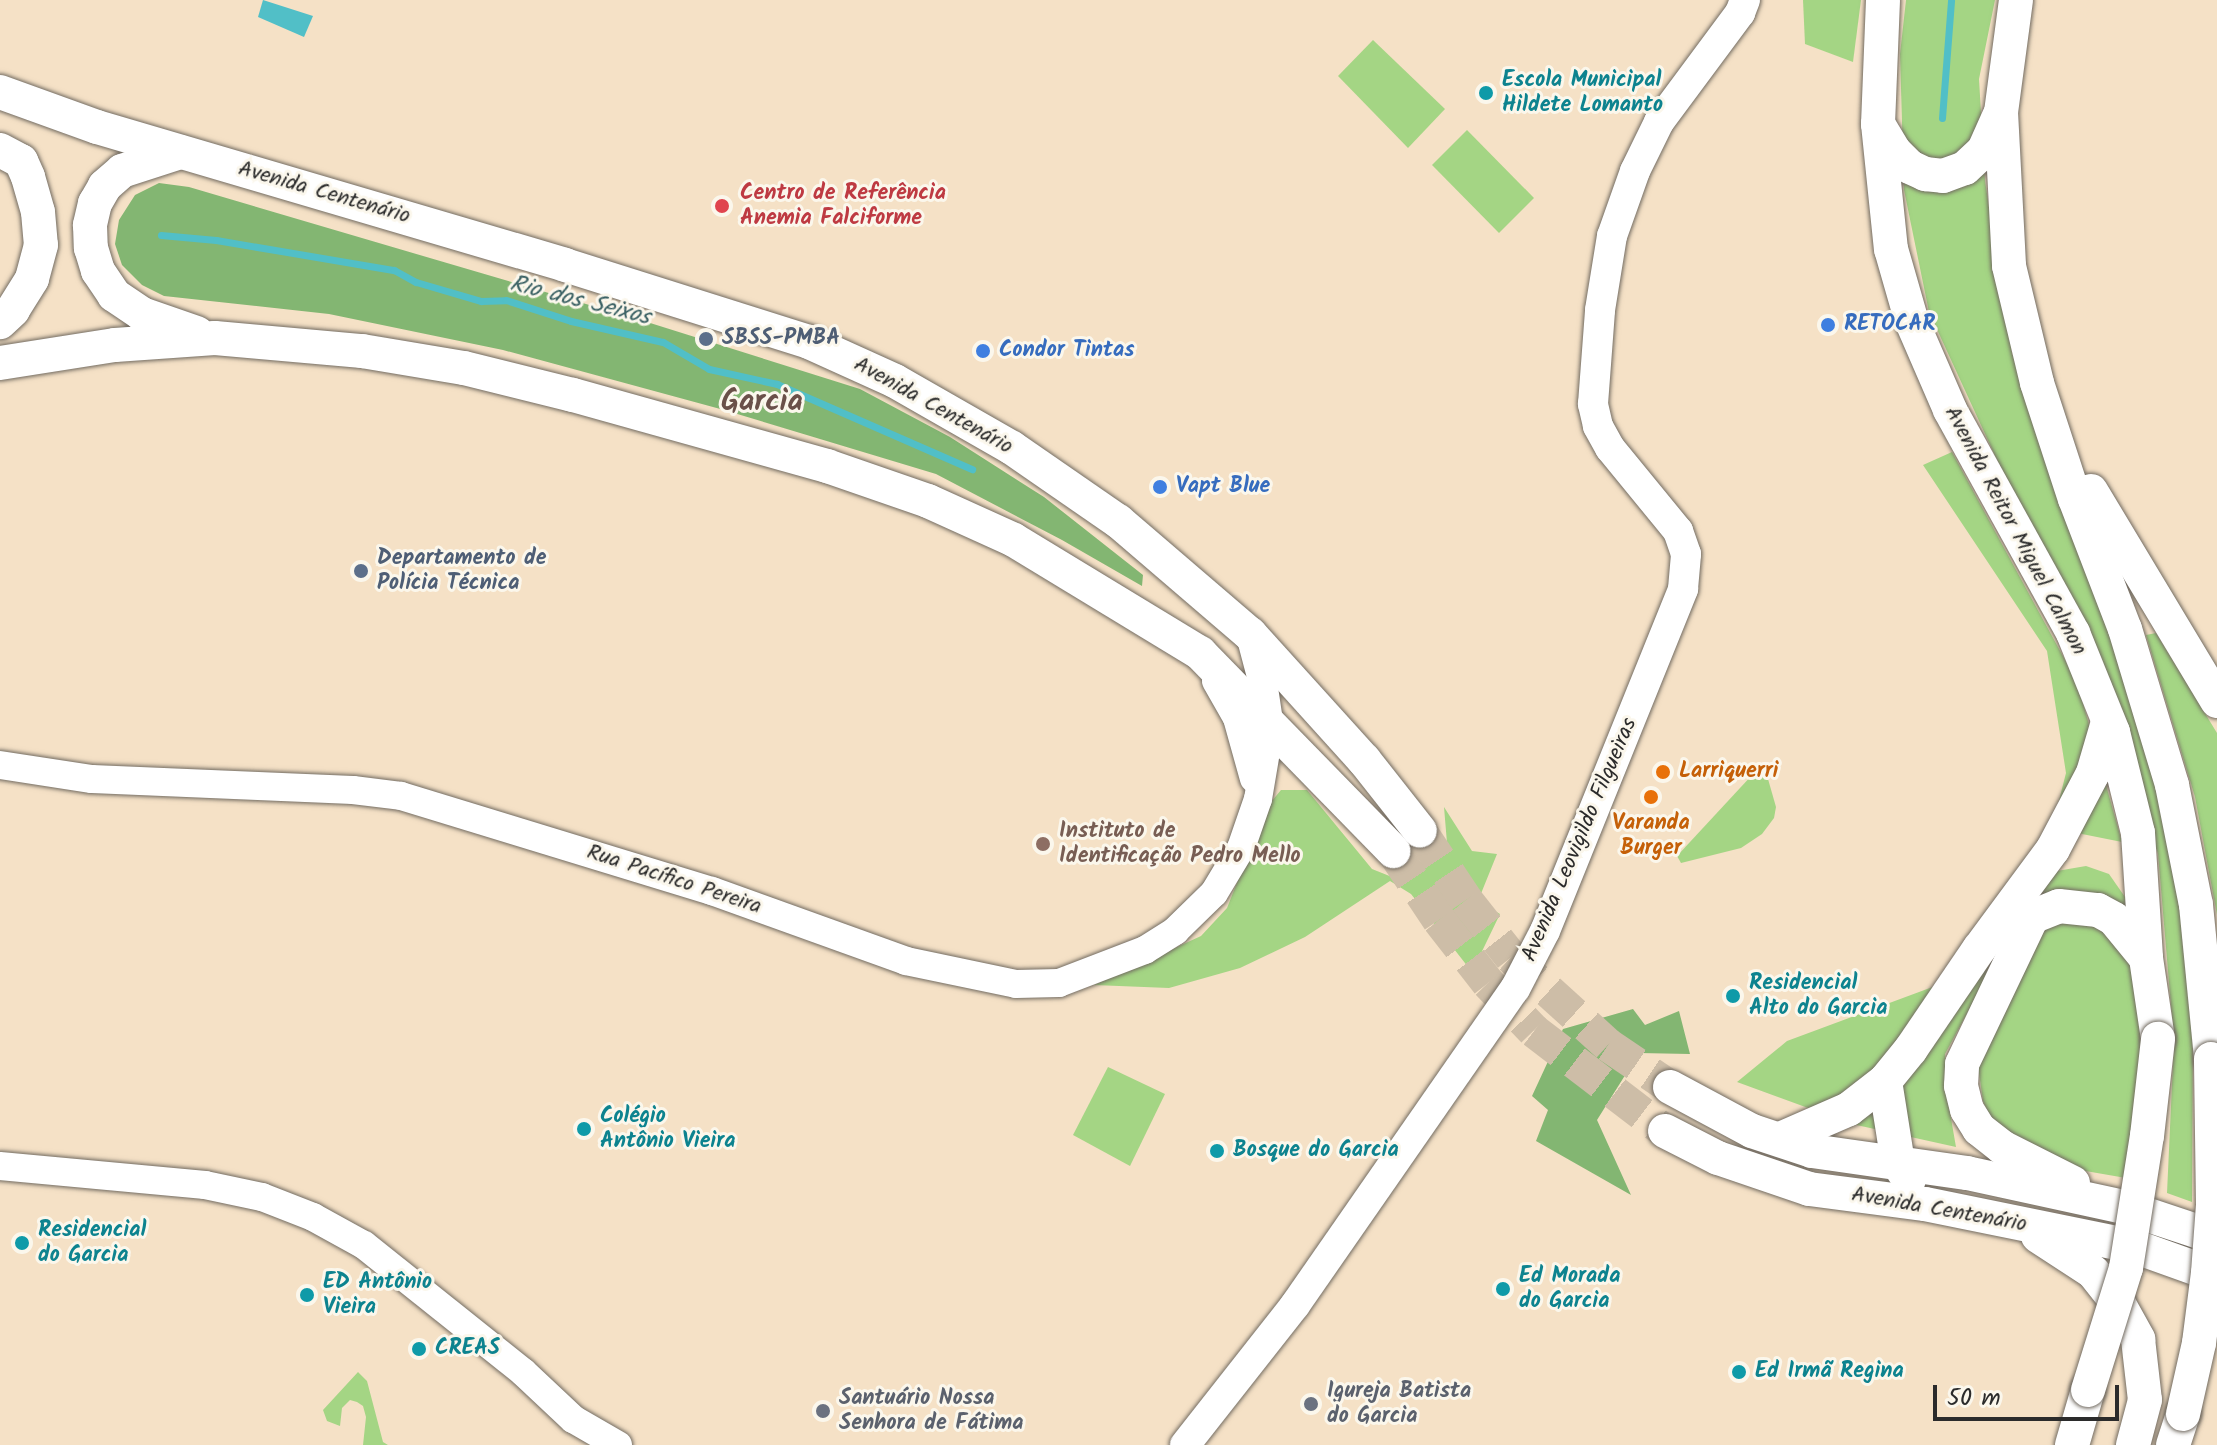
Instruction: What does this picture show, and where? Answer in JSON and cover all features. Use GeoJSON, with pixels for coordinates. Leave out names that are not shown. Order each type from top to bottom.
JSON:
{"type":"FeatureCollection","features":[{"type":"Feature","properties":{"kind":"main road","name":"Avenida Leovigildo Filgueiras"},"geometry":{"type":"LineString","coordinates":[[1185,1445],[1295,1305],[1515,989],[1545,931],[1683,589],[1686,554],[1678,531],[1610,448],[1598,426],[1593,404],[1600,310],[1612,236],[1635,171],[1659,122],[1740,13],[1745,0]]}},
{"type":"Feature","properties":{"kind":"main road","name":"Avenida Reitor Miguel Calmon"},"geometry":{"type":"LineString","coordinates":[[1883,0],[1878,124],[1891,249],[1912,322],[1950,410],[2073,633],[2108,722],[2138,833],[2146,958],[2158,1039],[2147,1136],[2126,1268],[2072,1445]]}},
{"type":"Feature","properties":{"kind":"main road"},"geometry":{"type":"LineString","coordinates":[[2016,0],[2001,112],[2009,266],[2037,383],[2075,499],[2130,643],[2172,785],[2196,905],[2213,1048],[2213,1205],[2208,1273],[2199,1343],[2178,1429]]}},
{"type":"Feature","properties":{"kind":"main road","name":"Avenida Centenário"},"geometry":{"type":"LineString","coordinates":[[0,92],[181,152],[679,300],[809,342],[970,422],[1118,521],[1250,634],[1364,760],[1406,841],[1270,728],[1200,653],[1014,540],[928,501],[827,466],[464,368],[362,351],[215,338],[115,345],[0,363]]}},
{"type":"Feature","properties":{"kind":"main road"},"geometry":{"type":"LineString","coordinates":[[1878,124],[1895,152],[1910,167],[1925,174],[1943,176],[1965,168],[1984,150],[2001,112]]}},
{"type":"Feature","properties":{"kind":"main road"},"geometry":{"type":"LineString","coordinates":[[0,150],[21,161],[28,177],[38,212],[41,245],[32,279],[13,310],[0,322]]}},
{"type":"Feature","properties":{"kind":"main road"},"geometry":{"type":"LineString","coordinates":[[181,152],[122,171],[105,186],[95,203],[90,225],[91,248],[98,271],[114,295],[142,314],[215,338]]}},
{"type":"Feature","properties":{"kind":"main road"},"geometry":{"type":"LineString","coordinates":[[2037,383],[2108,524],[2217,701]]}},
{"type":"Feature","properties":{"kind":"main road"},"geometry":{"type":"LineString","coordinates":[[1780,1139],[1849,1109],[1885,1081],[2053,849],[2093,773],[2108,722]]}},
{"type":"Feature","properties":{"kind":"main road"},"geometry":{"type":"LineString","coordinates":[[2124,1207],[2002,1147],[1979,1129],[1967,1110],[1961,1086],[1962,1064],[2032,917],[2059,906],[2098,910],[2114,919],[2146,958]]}},
{"type":"Feature","properties":{"kind":"main road"},"geometry":{"type":"LineString","coordinates":[[1885,1081],[1898,1163],[1925,1204]]}},
{"type":"Feature","properties":{"kind":"main road","name":"Avenida Centenário"},"geometry":{"type":"LineString","coordinates":[[1670,1087],[1728,1119],[1812,1151],[1967,1173],[2124,1207],[2217,1238]]}},
{"type":"Feature","properties":{"kind":"main road","name":"Avenida Centenário"},"geometry":{"type":"LineString","coordinates":[[1665,1131],[1718,1158],[1809,1189],[1925,1204],[2136,1247],[2217,1276]]}},
{"type":"Feature","properties":{"kind":"main road"},"geometry":{"type":"LineString","coordinates":[[2010,1221],[2065,1251],[2093,1272],[2120,1306],[2138,1339],[2144,1367],[2145,1400],[2133,1445]]}},
{"type":"Feature","properties":{"kind":"street","name":"Rua Pacífico Pereira"},"geometry":{"type":"LineString","coordinates":[[0,765],[92,779],[353,790],[401,796],[712,891],[906,961],[1016,984],[1059,983],[1145,950],[1175,931],[1214,893],[1241,848],[1258,799],[1270,728],[1264,688],[1250,634]]}},
{"type":"Feature","properties":{"kind":"street"},"geometry":{"type":"LineString","coordinates":[[1200,653],[1237,718],[1258,799]]}},
{"type":"Feature","properties":{"kind":"street"},"geometry":{"type":"LineString","coordinates":[[0,1166],[205,1185],[262,1197],[313,1217],[364,1245],[523,1372],[573,1419],[618,1445]]}},
{"type":"Feature","properties":{"kind":"green space"},"geometry":{"type":"Polygon","coordinates":[[[1803,0],[1861,0],[1853,62],[1805,44],[1803,0]]]}},
{"type":"Feature","properties":{"kind":"green space"},"geometry":{"type":"Polygon","coordinates":[[[1906,0],[1995,0],[1979,79],[1985,181],[2012,353],[2110,633],[2175,853],[2193,1034],[2192,1202],[2167,1193],[2174,1041],[2158,854],[2092,640],[1997,460],[1929,312],[1904,190],[1900,54],[1906,0]]]}},
{"type":"Feature","properties":{"kind":"green space"},"geometry":{"type":"Polygon","coordinates":[[[1373,40],[1445,109],[1408,148],[1338,76],[1373,40]]]}},
{"type":"Feature","properties":{"kind":"green space"},"geometry":{"type":"Polygon","coordinates":[[[1467,130],[1534,198],[1499,233],[1432,165],[1467,130]]]}},
{"type":"Feature","properties":{"kind":"green space"},"geometry":{"type":"Polygon","coordinates":[[[159,183],[189,187],[647,322],[860,389],[950,437],[1044,497],[1143,575],[1142,586],[936,474],[724,410],[503,350],[329,314],[164,296],[142,285],[122,265],[115,244],[119,220],[135,195],[159,183]]]}},
{"type":"Feature","properties":{"kind":"green space"},"geometry":{"type":"Polygon","coordinates":[[[1952,452],[2077,682],[2122,842],[2052,828],[2066,773],[2047,651],[1923,465],[1952,452]]]}},
{"type":"Feature","properties":{"kind":"green space"},"geometry":{"type":"Polygon","coordinates":[[[2156,633],[2217,733],[2217,915],[2195,797],[2146,635],[2156,633]]]}},
{"type":"Feature","properties":{"kind":"green space"},"geometry":{"type":"Polygon","coordinates":[[[1762,773],[1768,779],[1776,807],[1774,818],[1762,834],[1741,848],[1681,863],[1677,856],[1753,774],[1762,773]]]}},
{"type":"Feature","properties":{"kind":"green space"},"geometry":{"type":"Polygon","coordinates":[[[1281,790],[1307,790],[1372,869],[1397,879],[1447,843],[1444,807],[1472,851],[1497,854],[1478,901],[1500,914],[1472,972],[1411,894],[1390,881],[1305,937],[1240,968],[1169,988],[1094,985],[1201,936],[1227,908],[1267,807],[1281,790]]]}},
{"type":"Feature","properties":{"kind":"green space"},"geometry":{"type":"Polygon","coordinates":[[[2086,866],[2109,874],[2125,897],[2142,1035],[2126,1178],[2074,1169],[1995,1129],[1983,1101],[1978,1066],[2019,938],[2051,872],[2086,866]]]}},
{"type":"Feature","properties":{"kind":"green space"},"geometry":{"type":"Polygon","coordinates":[[[2008,938],[1945,1054],[1956,1147],[1852,1124],[1737,1082],[1787,1041],[1981,969],[2008,938]]]}},
{"type":"Feature","properties":{"kind":"green space"},"geometry":{"type":"Polygon","coordinates":[[[1633,1009],[1645,1025],[1679,1011],[1690,1054],[1639,1053],[1597,1120],[1631,1195],[1536,1141],[1548,1110],[1532,1096],[1563,1029],[1633,1009]]]}},
{"type":"Feature","properties":{"kind":"green space"},"geometry":{"type":"Polygon","coordinates":[[[1108,1067],[1165,1094],[1130,1166],[1073,1135],[1108,1067]]]}},
{"type":"Feature","properties":{"kind":"green space"},"geometry":{"type":"Polygon","coordinates":[[[358,1372],[367,1381],[383,1442],[388,1445],[363,1445],[366,1417],[363,1406],[357,1402],[350,1400],[342,1408],[340,1426],[327,1421],[323,1410],[358,1372]]]}},
{"type":"Feature","properties":{"kind":"water"},"geometry":{"type":"Polygon","coordinates":[[[263,0],[313,16],[304,37],[258,17],[263,0]]]}},
{"type":"Feature","properties":{"kind":"waterway","name":"Rio dos Seixos"},"geometry":{"type":"LineString","coordinates":[[1942,118],[1951,0]]}},
{"type":"Feature","properties":{"kind":"waterway","name":"Rio dos Seixos"},"geometry":{"type":"LineString","coordinates":[[161,235],[216,240],[394,270],[416,282],[481,301],[506,300],[571,321],[663,342],[709,369],[777,384],[972,469]]}},
{"type":"Feature","properties":{"kind":"tunnel"},"geometry":{"type":"LineString","coordinates":[[1420,831],[1466,900],[1511,957],[1608,1045],[1670,1087]]}},
{"type":"Feature","properties":{"kind":"tunnel"},"geometry":{"type":"LineString","coordinates":[[1393,851],[1439,920],[1488,983],[1534,1031],[1665,1131]]}},
{"type":"Feature","properties":{"kind":"place","name":"Escola Municipal Hildete Lomanto"},"geometry":{"type":"Point","coordinates":[1486,93]}},
{"type":"Feature","properties":{"kind":"place","name":"Centro de Referência Anemia Falciforme"},"geometry":{"type":"Point","coordinates":[722,206]}},
{"type":"Feature","properties":{"kind":"place","name":"RETOCAR"},"geometry":{"type":"Point","coordinates":[1828,325]}},
{"type":"Feature","properties":{"kind":"place","name":"SBSS-PMBA"},"geometry":{"type":"Point","coordinates":[706,339]}},
{"type":"Feature","properties":{"kind":"place","name":"Condor Tintas"},"geometry":{"type":"Point","coordinates":[983,351]}},
{"type":"Feature","properties":{"kind":"place","name":"Vapt Blue"},"geometry":{"type":"Point","coordinates":[1160,487]}},
{"type":"Feature","properties":{"kind":"place","name":"Departamento de Polícia Técnica"},"geometry":{"type":"Point","coordinates":[361,571]}},
{"type":"Feature","properties":{"kind":"place","name":"Larriquerri"},"geometry":{"type":"Point","coordinates":[1663,772]}},
{"type":"Feature","properties":{"kind":"place","name":"Varanda Burger"},"geometry":{"type":"Point","coordinates":[1651,797]}},
{"type":"Feature","properties":{"kind":"place","name":"Instituto de Identificação Pedro Mello"},"geometry":{"type":"Point","coordinates":[1043,844]}},
{"type":"Feature","properties":{"kind":"place","name":"Residencial Alto do Garcia"},"geometry":{"type":"Point","coordinates":[1733,996]}},
{"type":"Feature","properties":{"kind":"place","name":"Colégio Antônio Vieira"},"geometry":{"type":"Point","coordinates":[584,1129]}},
{"type":"Feature","properties":{"kind":"place","name":"Bosque do Garcia"},"geometry":{"type":"Point","coordinates":[1217,1151]}},
{"type":"Feature","properties":{"kind":"place","name":"Residencial do Garcia"},"geometry":{"type":"Point","coordinates":[22,1243]}},
{"type":"Feature","properties":{"kind":"place","name":"Ed Morada do Garcia"},"geometry":{"type":"Point","coordinates":[1503,1289]}},
{"type":"Feature","properties":{"kind":"place","name":"ED Antônio Vieira"},"geometry":{"type":"Point","coordinates":[307,1295]}},
{"type":"Feature","properties":{"kind":"place","name":"CREAS"},"geometry":{"type":"Point","coordinates":[419,1349]}},
{"type":"Feature","properties":{"kind":"place","name":"Ed Irmã Regina"},"geometry":{"type":"Point","coordinates":[1739,1372]}},
{"type":"Feature","properties":{"kind":"place","name":"Igureja Batista do Garcia"},"geometry":{"type":"Point","coordinates":[1311,1404]}},
{"type":"Feature","properties":{"kind":"place","name":"Santuário Nossa Senhora de Fátima"},"geometry":{"type":"Point","coordinates":[823,1411]}},
{"type":"Feature","properties":{"kind":"district","name":"Garcia"},"geometry":{"type":"Point","coordinates":[762,402]}}]}
